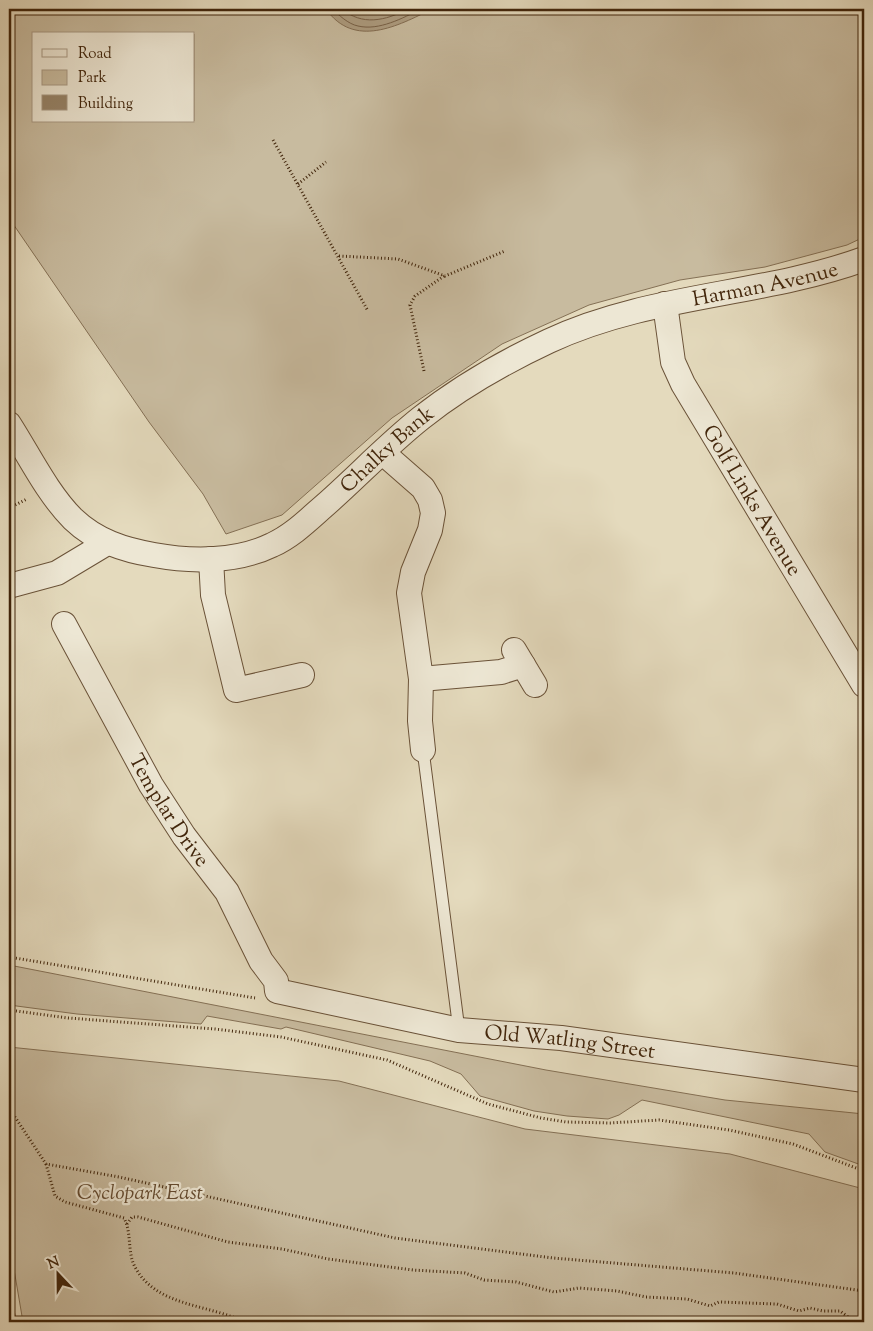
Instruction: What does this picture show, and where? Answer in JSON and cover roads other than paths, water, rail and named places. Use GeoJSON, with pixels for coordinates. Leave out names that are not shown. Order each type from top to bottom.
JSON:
{"type":"FeatureCollection","features":[{"type":"Feature","properties":{"kind":"street","name":"Harman Avenue"},"geometry":{"type":"LineString","coordinates":[[665,304],[776,285],[864,259]]}},
{"type":"Feature","properties":{"kind":"street","name":"Chalky Bank"},"geometry":{"type":"LineString","coordinates":[[9,424],[66,511],[86,530],[107,543],[129,550],[165,557],[211,559],[256,552],[282,540],[308,520],[439,405],[470,384],[521,355],[581,328],[665,304]]}},
{"type":"Feature","properties":{"kind":"street","name":"Golf Links Avenue"},"geometry":{"type":"LineString","coordinates":[[665,304],[673,362],[683,384],[854,649],[864,685]]}},
{"type":"Feature","properties":{"kind":"street"},"geometry":{"type":"LineString","coordinates":[[383,453],[423,488],[430,500],[433,513],[430,530],[413,572],[408,593],[421,679],[420,722],[423,750]]}},
{"type":"Feature","properties":{"kind":"street"},"geometry":{"type":"LineString","coordinates":[[9,586],[56,574],[107,543]]}},
{"type":"Feature","properties":{"kind":"street"},"geometry":{"type":"LineString","coordinates":[[211,559],[213,595],[236,690],[302,675]]}},
{"type":"Feature","properties":{"kind":"street","name":"Templar Drive"},"geometry":{"type":"LineString","coordinates":[[64,624],[151,785],[180,830],[227,892],[261,961],[276,981],[277,991]]}},
{"type":"Feature","properties":{"kind":"street"},"geometry":{"type":"LineString","coordinates":[[421,679],[501,672],[518,657],[536,685]]}},
{"type":"Feature","properties":{"kind":"street","name":"Old Watling Street"},"geometry":{"type":"LineString","coordinates":[[277,991],[459,1030],[561,1038],[864,1080]]}},
{"type":"Feature","properties":{"kind":"lane"},"geometry":{"type":"LineString","coordinates":[[423,750],[459,1030]]}},
{"type":"Feature","properties":{"kind":"water"},"geometry":{"type":"Polygon","coordinates":[[[326,9],[432,9],[391,27],[363,31],[350,28],[337,21],[326,9]]]}},
{"type":"Feature","properties":{"kind":"park label","name":"Cyclopark East"},"geometry":{"type":"Point","coordinates":[140,1192]}}]}
